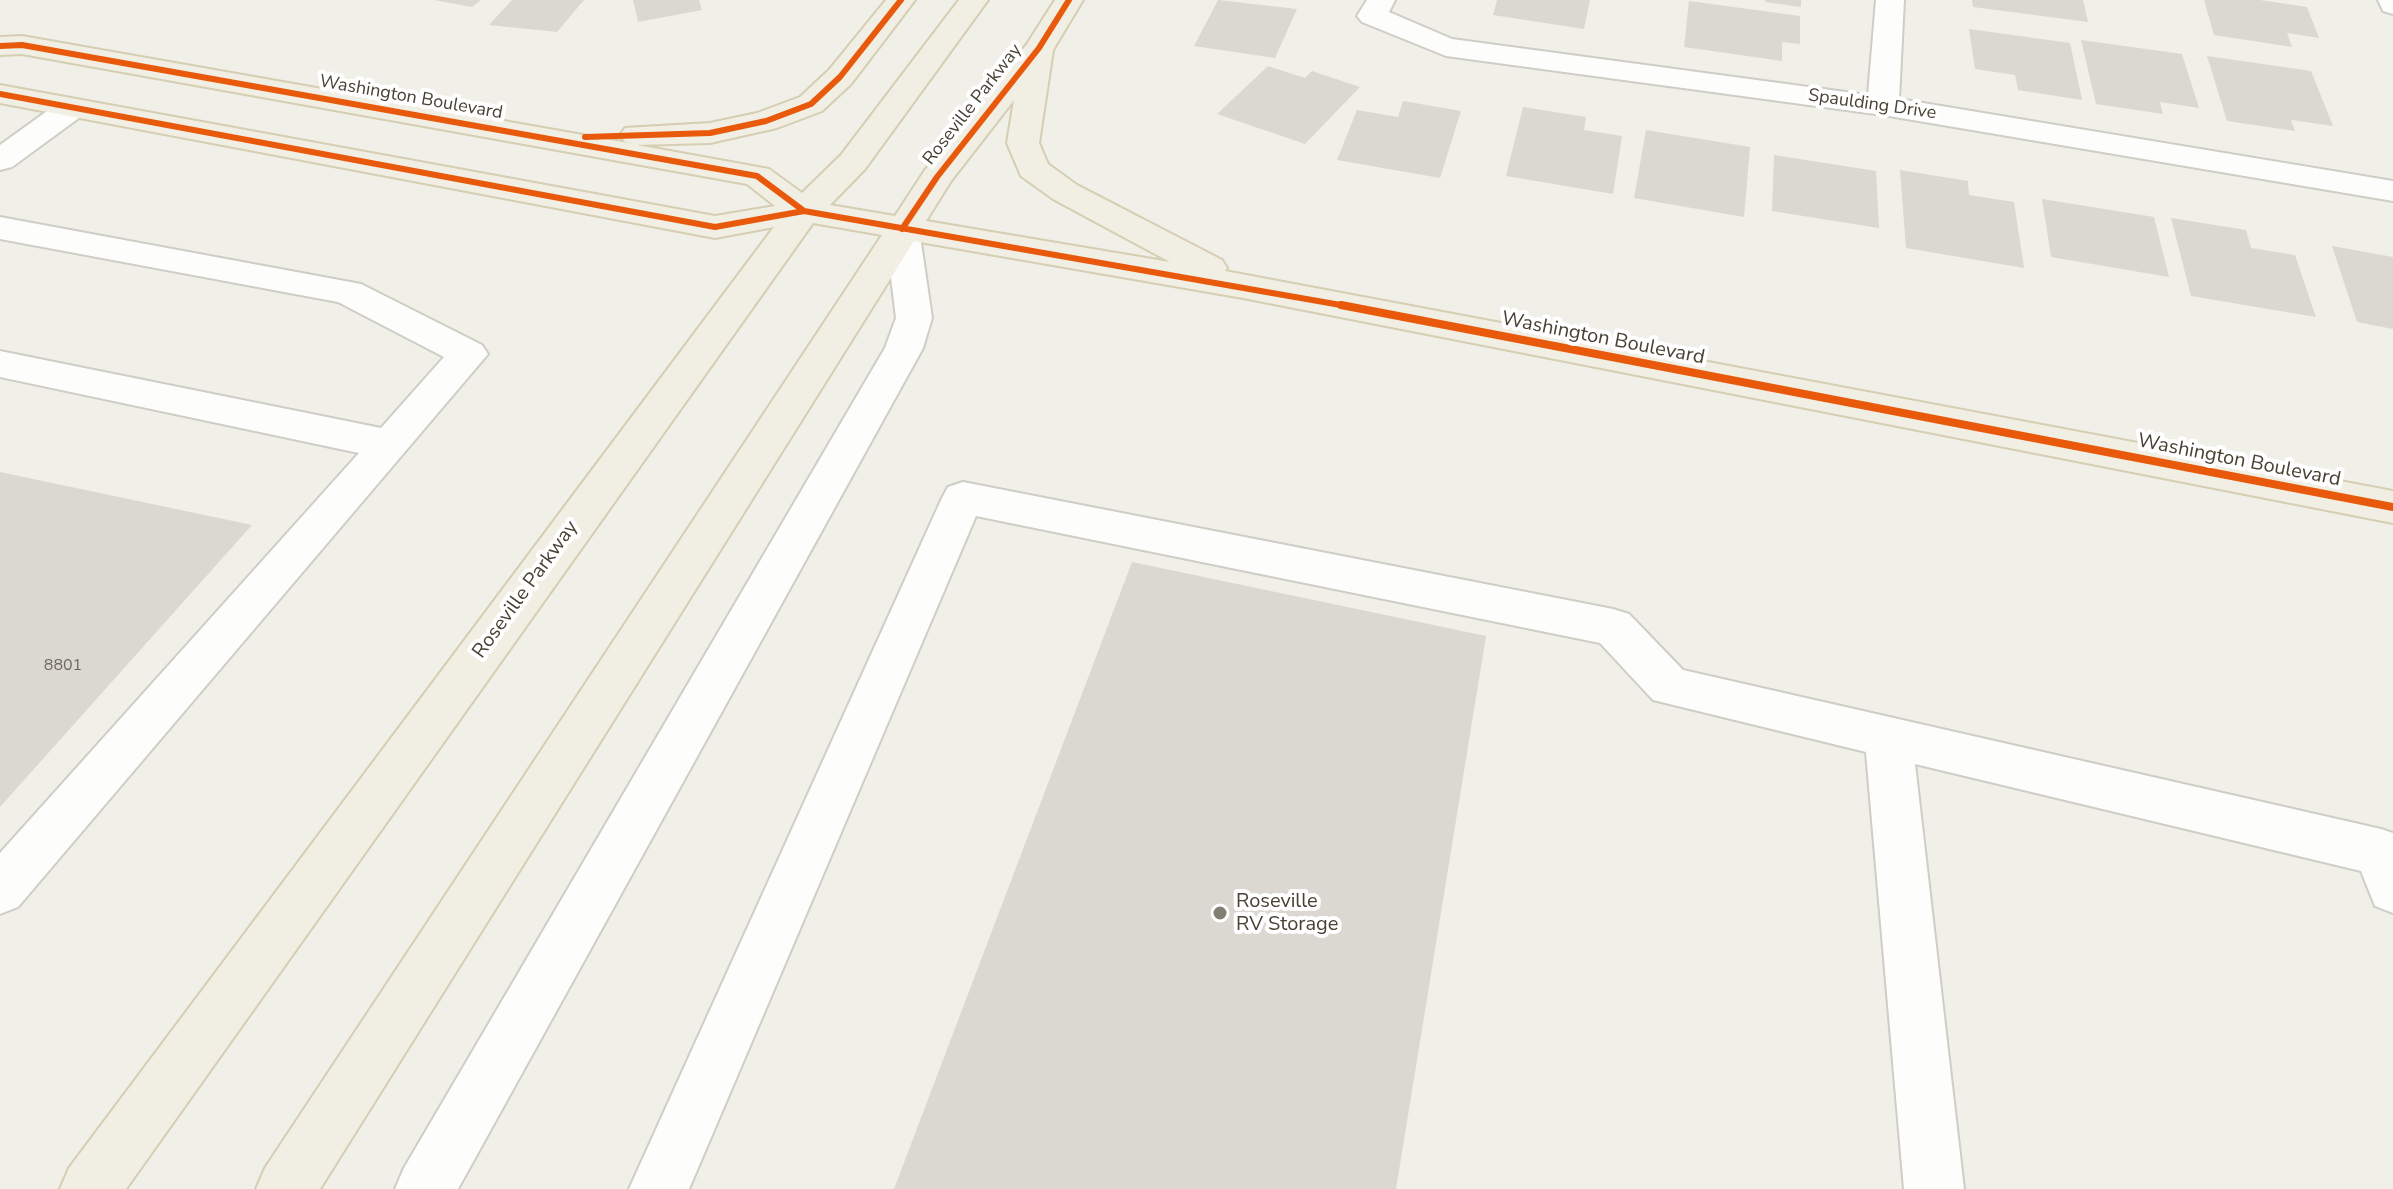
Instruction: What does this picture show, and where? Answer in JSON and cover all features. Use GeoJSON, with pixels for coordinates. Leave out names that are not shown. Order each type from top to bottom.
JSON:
{"type":"FeatureCollection","features":[{"type":"Feature","properties":{"kind":"main road"},"geometry":{"type":"LineString","coordinates":[[544,138],[710,133],[766,121],[811,104],[840,77],[901,0]]}},
{"type":"Feature","properties":{"kind":"main road","name":"Roseville Parkway"},"geometry":{"type":"LineString","coordinates":[[90,1189],[804,211],[853,162],[974,0]]}},
{"type":"Feature","properties":{"kind":"main road","name":"Roseville Parkway"},"geometry":{"type":"LineString","coordinates":[[286,1189],[902,229],[937,177],[1039,48],[1069,0]]}},
{"type":"Feature","properties":{"kind":"main road","name":"Washington Boulevard"},"geometry":{"type":"LineString","coordinates":[[0,46],[22,45],[757,176],[804,211]]}},
{"type":"Feature","properties":{"kind":"main road"},"geometry":{"type":"LineString","coordinates":[[1039,48],[1023,143],[1033,169],[1065,192],[1243,286]]}},
{"type":"Feature","properties":{"kind":"main road","name":"Washington Boulevard"},"geometry":{"type":"LineString","coordinates":[[0,94],[715,227],[804,211],[1243,286],[2393,507]]}},
{"type":"Feature","properties":{"kind":"street","name":"Spaulding Drive"},"geometry":{"type":"LineString","coordinates":[[1381,0],[1372,16],[1446,47],[1883,106],[2393,191]]}},
{"type":"Feature","properties":{"kind":"street"},"geometry":{"type":"LineString","coordinates":[[1883,106],[1890,0]]}},
{"type":"Feature","properties":{"kind":"street"},"geometry":{"type":"LineString","coordinates":[[0,160],[72,108]]}},
{"type":"Feature","properties":{"kind":"street"},"geometry":{"type":"LineString","coordinates":[[0,228],[348,292],[469,354],[0,890]]}},
{"type":"Feature","properties":{"kind":"street"},"geometry":{"type":"LineString","coordinates":[[425,1189],[904,348],[914,318],[902,229]]}},
{"type":"Feature","properties":{"kind":"street"},"geometry":{"type":"LineString","coordinates":[[0,364],[390,445]]}},
{"type":"Feature","properties":{"kind":"street"},"geometry":{"type":"LineString","coordinates":[[659,1189],[963,498],[1613,627],[1669,686],[2381,852],[2393,889]]}},
{"type":"Feature","properties":{"kind":"street"},"geometry":{"type":"LineString","coordinates":[[1888,737],[1934,1189]]}},
{"type":"Feature","properties":{"kind":"building"},"geometry":{"type":"Polygon","coordinates":[[[434,0],[481,0],[472,7],[434,0]]]}},
{"type":"Feature","properties":{"kind":"building"},"geometry":{"type":"Polygon","coordinates":[[[512,0],[584,0],[557,32],[489,25],[512,0]]]}},
{"type":"Feature","properties":{"kind":"building"},"geometry":{"type":"Polygon","coordinates":[[[633,0],[699,0],[702,10],[638,22],[633,0]]]}},
{"type":"Feature","properties":{"kind":"building"},"geometry":{"type":"Polygon","coordinates":[[[1218,0],[1297,9],[1275,58],[1194,46],[1218,0]]]}},
{"type":"Feature","properties":{"kind":"building"},"geometry":{"type":"Polygon","coordinates":[[[1497,0],[1590,0],[1584,29],[1493,15],[1497,0]]]}},
{"type":"Feature","properties":{"kind":"building"},"geometry":{"type":"Polygon","coordinates":[[[1801,0],[1801,7],[1765,2],[1801,0]]]}},
{"type":"Feature","properties":{"kind":"building"},"geometry":{"type":"Polygon","coordinates":[[[1972,0],[2083,0],[2088,22],[1973,7],[1972,0]]]}},
{"type":"Feature","properties":{"kind":"building"},"geometry":{"type":"Polygon","coordinates":[[[2204,0],[2260,0],[2307,7],[2319,38],[2287,33],[2292,47],[2214,35],[2204,0]]]}},
{"type":"Feature","properties":{"kind":"building"},"geometry":{"type":"Polygon","coordinates":[[[1689,1],[1800,16],[1800,44],[1782,42],[1782,61],[1684,47],[1689,1]]]}},
{"type":"Feature","properties":{"kind":"building"},"geometry":{"type":"Polygon","coordinates":[[[1969,29],[2070,43],[2082,100],[2018,90],[2015,75],[1975,69],[1969,29]]]}},
{"type":"Feature","properties":{"kind":"building"},"geometry":{"type":"Polygon","coordinates":[[[2081,40],[2182,54],[2199,108],[2160,102],[2163,114],[2096,104],[2081,40]]]}},
{"type":"Feature","properties":{"kind":"building"},"geometry":{"type":"Polygon","coordinates":[[[2207,56],[2311,71],[2333,126],[2291,120],[2295,131],[2227,121],[2207,56]]]}},
{"type":"Feature","properties":{"kind":"building"},"geometry":{"type":"Polygon","coordinates":[[[1268,66],[1305,78],[1312,71],[1360,87],[1305,144],[1217,114],[1268,66]]]}},
{"type":"Feature","properties":{"kind":"building"},"geometry":{"type":"Polygon","coordinates":[[[1403,101],[1461,111],[1440,178],[1337,160],[1357,110],[1398,117],[1403,101]]]}},
{"type":"Feature","properties":{"kind":"building"},"geometry":{"type":"Polygon","coordinates":[[[1523,107],[1586,117],[1584,130],[1622,136],[1613,194],[1506,176],[1523,107]]]}},
{"type":"Feature","properties":{"kind":"building"},"geometry":{"type":"Polygon","coordinates":[[[1646,130],[1750,147],[1744,217],[1634,198],[1646,130]]]}},
{"type":"Feature","properties":{"kind":"building"},"geometry":{"type":"Polygon","coordinates":[[[1774,155],[1876,171],[1879,228],[1772,211],[1774,155]]]}},
{"type":"Feature","properties":{"kind":"building"},"geometry":{"type":"Polygon","coordinates":[[[1900,170],[1968,181],[1969,195],[2014,202],[2024,268],[1906,248],[1900,170]]]}},
{"type":"Feature","properties":{"kind":"building"},"geometry":{"type":"Polygon","coordinates":[[[2042,199],[2154,217],[2169,277],[2051,257],[2042,199]]]}},
{"type":"Feature","properties":{"kind":"building"},"geometry":{"type":"Polygon","coordinates":[[[2171,218],[2246,230],[2251,248],[2295,255],[2316,317],[2191,296],[2171,218]]]}},
{"type":"Feature","properties":{"kind":"building"},"geometry":{"type":"Polygon","coordinates":[[[2332,246],[2393,257],[2393,329],[2357,322],[2332,246]]]}},
{"type":"Feature","properties":{"kind":"building"},"geometry":{"type":"Polygon","coordinates":[[[0,472],[252,525],[0,807],[0,472]]]}},
{"type":"Feature","properties":{"kind":"building","name":"Roseville RV Storage"},"geometry":{"type":"Polygon","coordinates":[[[1132,562],[1486,636],[1396,1189],[894,1189],[1132,562]]]}},
{"type":"Feature","properties":{"kind":"cycle path"},"geometry":{"type":"LineString","coordinates":[[585,137],[710,133],[766,121],[811,104],[840,77],[901,0]]}},
{"type":"Feature","properties":{"kind":"cycle path"},"geometry":{"type":"LineString","coordinates":[[902,229],[937,177],[1039,48],[1069,0]]}},
{"type":"Feature","properties":{"kind":"cycle path"},"geometry":{"type":"LineString","coordinates":[[0,46],[22,45],[757,176],[804,211]]}},
{"type":"Feature","properties":{"kind":"cycle path"},"geometry":{"type":"LineString","coordinates":[[0,94],[715,227],[804,211],[1243,286],[2393,507]]}},
{"type":"Feature","properties":{"kind":"place","name":"Roseville RV Storage"},"geometry":{"type":"Point","coordinates":[1220,913]}}]}
